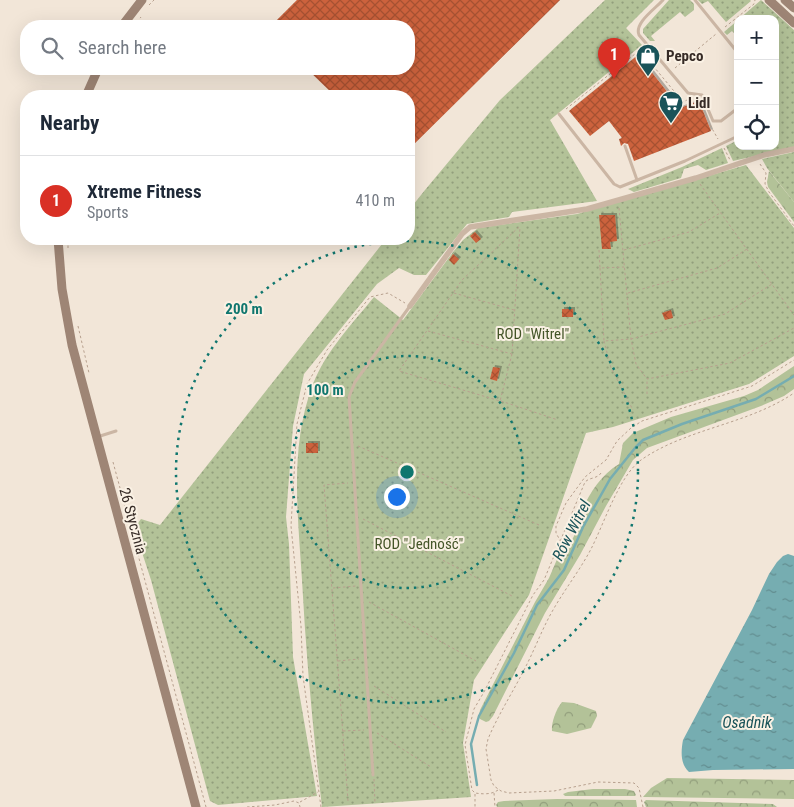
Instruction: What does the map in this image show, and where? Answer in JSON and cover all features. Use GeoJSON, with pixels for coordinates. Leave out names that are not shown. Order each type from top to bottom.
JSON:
{"type":"FeatureCollection","features":[{"type":"Feature","properties":{"kind":"street"},"geometry":{"type":"LineString","coordinates":[[769,0],[794,23]]}},
{"type":"Feature","properties":{"kind":"street"},"geometry":{"type":"LineString","coordinates":[[785,0],[794,8]]}},
{"type":"Feature","properties":{"kind":"street"},"geometry":{"type":"LineString","coordinates":[[128,20],[146,3]]}},
{"type":"Feature","properties":{"kind":"street"},"geometry":{"type":"LineString","coordinates":[[89,90],[95,75]]}},
{"type":"Feature","properties":{"kind":"street"},"geometry":{"type":"LineString","coordinates":[[410,306],[466,230],[474,226],[520,223],[570,212],[696,178],[754,158],[794,149]]}},
{"type":"Feature","properties":{"kind":"street","name":"26 Stycznia"},"geometry":{"type":"LineString","coordinates":[[58,245],[60,276],[67,321],[96,437],[196,807]]}},
{"type":"Feature","properties":{"kind":"lane"},"geometry":{"type":"LineString","coordinates":[[663,0],[640,25],[638,31],[688,93],[702,95],[713,121],[721,121],[734,111]]}},
{"type":"Feature","properties":{"kind":"lane"},"geometry":{"type":"LineString","coordinates":[[695,0],[734,48]]}},
{"type":"Feature","properties":{"kind":"lane"},"geometry":{"type":"LineString","coordinates":[[559,114],[614,184],[620,186],[734,138]]}},
{"type":"Feature","properties":{"kind":"lane"},"geometry":{"type":"LineString","coordinates":[[625,146],[637,180]]}},
{"type":"Feature","properties":{"kind":"lane"},"geometry":{"type":"LineString","coordinates":[[373,775],[349,402],[351,389],[410,306]]}},
{"type":"Feature","properties":{"kind":"lane"},"geometry":{"type":"LineString","coordinates":[[96,437],[116,431]]}},
{"type":"Feature","properties":{"kind":"path"},"geometry":{"type":"LineString","coordinates":[[146,3],[154,0]]}},
{"type":"Feature","properties":{"kind":"path"},"geometry":{"type":"LineString","coordinates":[[670,72],[754,4],[756,0]]}},
{"type":"Feature","properties":{"kind":"path"},"geometry":{"type":"LineString","coordinates":[[138,20],[144,11]]}},
{"type":"Feature","properties":{"kind":"path"},"geometry":{"type":"LineString","coordinates":[[566,109],[640,50],[682,102],[694,98]]}},
{"type":"Feature","properties":{"kind":"path"},"geometry":{"type":"LineString","coordinates":[[709,123],[713,134],[722,144],[732,166]]}},
{"type":"Feature","properties":{"kind":"path"},"geometry":{"type":"LineString","coordinates":[[754,158],[766,173],[765,184],[769,192],[794,226]]}},
{"type":"Feature","properties":{"kind":"path"},"geometry":{"type":"LineString","coordinates":[[696,178],[794,315]]}},
{"type":"Feature","properties":{"kind":"path"},"geometry":{"type":"LineString","coordinates":[[619,200],[631,339],[636,364],[647,379],[647,394]]}},
{"type":"Feature","properties":{"kind":"path"},"geometry":{"type":"LineString","coordinates":[[623,250],[690,232],[720,213]]}},
{"type":"Feature","properties":{"kind":"path"},"geometry":{"type":"LineString","coordinates":[[520,223],[462,280],[399,371],[558,420]]}},
{"type":"Feature","properties":{"kind":"path"},"geometry":{"type":"LineString","coordinates":[[500,401],[512,354],[520,223]]}},
{"type":"Feature","properties":{"kind":"path"},"geometry":{"type":"LineString","coordinates":[[68,245],[68,252]]}},
{"type":"Feature","properties":{"kind":"path"},"geometry":{"type":"LineString","coordinates":[[627,294],[717,268],[747,249]]}},
{"type":"Feature","properties":{"kind":"path"},"geometry":{"type":"LineString","coordinates":[[598,250],[604,341],[611,368],[633,410]]}},
{"type":"Feature","properties":{"kind":"path"},"geometry":{"type":"LineString","coordinates":[[600,268],[625,267]]}},
{"type":"Feature","properties":{"kind":"path"},"geometry":{"type":"LineString","coordinates":[[604,341],[631,339],[726,314],[772,284]]}},
{"type":"Feature","properties":{"kind":"path"},"geometry":{"type":"LineString","coordinates":[[454,292],[515,310]]}},
{"type":"Feature","properties":{"kind":"path"},"geometry":{"type":"LineString","coordinates":[[321,807],[303,676],[301,626],[291,526],[298,414],[307,384],[317,364],[370,297],[388,293],[410,306]]}},
{"type":"Feature","properties":{"kind":"path"},"geometry":{"type":"LineString","coordinates":[[78,325],[91,381]]}},
{"type":"Feature","properties":{"kind":"path"},"geometry":{"type":"LineString","coordinates":[[647,379],[730,363],[794,328]]}},
{"type":"Feature","properties":{"kind":"path"},"geometry":{"type":"LineString","coordinates":[[427,331],[512,354]]}},
{"type":"Feature","properties":{"kind":"path"},"geometry":{"type":"LineString","coordinates":[[561,543],[556,533],[556,526],[566,503],[581,482],[606,460],[617,441],[631,428],[642,421],[752,386],[794,360]]}},
{"type":"Feature","properties":{"kind":"path"},"geometry":{"type":"LineString","coordinates":[[643,807],[639,788],[634,783],[588,783],[554,791],[509,793],[498,790],[491,780],[486,749],[490,733],[526,666],[546,622],[591,549],[630,471],[639,462],[664,447],[741,420],[773,406],[794,393]]}},
{"type":"Feature","properties":{"kind":"path"},"geometry":{"type":"LineString","coordinates":[[351,442],[539,525]]}},
{"type":"Feature","properties":{"kind":"path"},"geometry":{"type":"LineString","coordinates":[[113,463],[206,807]]}},
{"type":"Feature","properties":{"kind":"path"},"geometry":{"type":"LineString","coordinates":[[475,807],[475,793],[471,787],[465,745],[474,709],[533,595],[544,580],[585,482],[590,478],[598,477],[602,473]]}},
{"type":"Feature","properties":{"kind":"path"},"geometry":{"type":"LineString","coordinates":[[348,801],[324,485],[354,483]]}},
{"type":"Feature","properties":{"kind":"path"},"geometry":{"type":"LineString","coordinates":[[356,515],[512,596]]}},
{"type":"Feature","properties":{"kind":"path"},"geometry":{"type":"LineString","coordinates":[[332,588],[360,586]]}},
{"type":"Feature","properties":{"kind":"path"},"geometry":{"type":"LineString","coordinates":[[361,598],[476,662]]}},
{"type":"Feature","properties":{"kind":"path"},"geometry":{"type":"LineString","coordinates":[[337,661],[365,659]]}},
{"type":"Feature","properties":{"kind":"path"},"geometry":{"type":"LineString","coordinates":[[367,682],[446,732]]}},
{"type":"Feature","properties":{"kind":"path"},"geometry":{"type":"LineString","coordinates":[[342,731],[371,729],[431,767]]}},
{"type":"Feature","properties":{"kind":"path"},"geometry":{"type":"LineString","coordinates":[[373,775],[375,804]]}},
{"type":"Feature","properties":{"kind":"path"},"geometry":{"type":"LineString","coordinates":[[475,793],[498,790]]}},
{"type":"Feature","properties":{"kind":"path"},"geometry":{"type":"LineString","coordinates":[[299,803],[318,791]]}},
{"type":"Feature","properties":{"kind":"path"},"geometry":{"type":"LineString","coordinates":[[494,792],[495,807]]}},
{"type":"Feature","properties":{"kind":"path"},"geometry":{"type":"LineString","coordinates":[[246,807],[275,805],[294,801],[299,803]]}},
{"type":"Feature","properties":{"kind":"path"},"geometry":{"type":"LineString","coordinates":[[299,803],[300,807]]}},
{"type":"Feature","properties":{"kind":"green space"},"geometry":{"type":"Polygon","coordinates":[[[605,0],[654,0],[626,28],[642,45],[550,120],[597,201],[512,212],[509,217],[467,224],[426,275],[414,275],[399,268],[377,284],[304,374],[293,426],[286,517],[289,544],[293,657],[317,796],[218,805],[210,801],[151,580],[134,528],[141,519],[160,525],[381,245],[415,245],[415,202],[500,100],[605,0]]]}},
{"type":"Feature","properties":{"kind":"green space"},"geometry":{"type":"Polygon","coordinates":[[[669,0],[690,0],[694,4],[694,10],[685,17],[680,12],[651,36],[655,41],[650,41],[643,33],[643,29],[669,0]]]}},
{"type":"Feature","properties":{"kind":"green space"},"geometry":{"type":"Polygon","coordinates":[[[698,0],[751,1],[726,22],[708,1],[702,4],[698,0]]]}},
{"type":"Feature","properties":{"kind":"green space"},"geometry":{"type":"Polygon","coordinates":[[[761,0],[778,15],[744,15],[761,0]]]}},
{"type":"Feature","properties":{"kind":"green space"},"geometry":{"type":"Polygon","coordinates":[[[779,16],[794,30],[794,147],[733,161],[726,146],[734,142],[734,150],[779,150],[779,16]]]}},
{"type":"Feature","properties":{"kind":"green space"},"geometry":{"type":"Polygon","coordinates":[[[734,23],[734,33],[732,31],[727,35],[724,32],[734,23]]]}},
{"type":"Feature","properties":{"kind":"green space"},"geometry":{"type":"Polygon","coordinates":[[[722,148],[728,163],[706,170],[698,165],[684,169],[681,178],[634,192],[628,189],[682,167],[722,148]]]}},
{"type":"Feature","properties":{"kind":"green space"},"geometry":{"type":"Polygon","coordinates":[[[794,152],[794,202],[762,159],[794,152]]]}},
{"type":"Feature","properties":{"kind":"green space"},"geometry":{"type":"Polygon","coordinates":[[[746,165],[794,228],[794,356],[749,384],[613,427],[586,433],[529,595],[474,680],[463,743],[471,797],[322,807],[308,665],[297,481],[298,457],[305,408],[318,372],[332,349],[374,297],[403,320],[453,252],[463,240],[478,228],[577,214],[746,165]]]}},
{"type":"Feature","properties":{"kind":"green space"},"geometry":{"type":"Polygon","coordinates":[[[769,171],[794,202],[794,222],[768,187],[769,171]]]}},
{"type":"Feature","properties":{"kind":"green space"},"geometry":{"type":"Polygon","coordinates":[[[794,366],[794,389],[784,396],[647,448],[633,460],[545,613],[493,716],[486,722],[480,719],[480,710],[549,578],[561,550],[566,552],[575,534],[572,532],[585,503],[603,477],[619,464],[623,443],[633,433],[671,417],[744,396],[758,390],[794,366]]]}},
{"type":"Feature","properties":{"kind":"green space"},"geometry":{"type":"Polygon","coordinates":[[[562,702],[574,703],[596,711],[597,716],[591,728],[567,734],[552,731],[554,716],[562,702]]]}},
{"type":"Feature","properties":{"kind":"green space"},"geometry":{"type":"Polygon","coordinates":[[[667,778],[794,780],[794,799],[643,797],[651,788],[667,778]]]}},
{"type":"Feature","properties":{"kind":"green space"},"geometry":{"type":"Polygon","coordinates":[[[593,789],[625,789],[634,791],[636,795],[565,796],[563,794],[593,789]]]}},
{"type":"Feature","properties":{"kind":"green space"},"geometry":{"type":"Polygon","coordinates":[[[557,799],[636,800],[637,807],[497,807],[496,805],[498,802],[504,801],[557,799]]]}},
{"type":"Feature","properties":{"kind":"green space"},"geometry":{"type":"Polygon","coordinates":[[[646,800],[773,804],[777,807],[646,807],[644,802],[646,800]]]}},
{"type":"Feature","properties":{"kind":"water","name":"Osadnik"},"geometry":{"type":"Polygon","coordinates":[[[788,554],[794,556],[794,769],[689,772],[683,761],[683,740],[769,574],[777,562],[788,554]]]}},
{"type":"Feature","properties":{"kind":"building"},"geometry":{"type":"Polygon","coordinates":[[[297,0],[560,0],[415,143],[415,90],[329,90],[313,75],[415,75],[415,20],[277,20],[297,0]]]}},
{"type":"Feature","properties":{"kind":"building"},"geometry":{"type":"Polygon","coordinates":[[[638,55],[680,108],[699,101],[711,131],[634,161],[628,144],[624,143],[621,146],[619,139],[622,138],[609,121],[590,136],[569,111],[638,55]]]}},
{"type":"Feature","properties":{"kind":"building"},"geometry":{"type":"Polygon","coordinates":[[[599,215],[615,215],[617,241],[610,242],[611,249],[602,249],[599,215]]]}},
{"type":"Feature","properties":{"kind":"building"},"geometry":{"type":"Polygon","coordinates":[[[475,232],[481,239],[476,243],[470,236],[475,232]]]}},
{"type":"Feature","properties":{"kind":"building"},"geometry":{"type":"Polygon","coordinates":[[[453,254],[459,259],[454,265],[449,260],[453,254]]]}},
{"type":"Feature","properties":{"kind":"building"},"geometry":{"type":"Polygon","coordinates":[[[562,309],[573,309],[573,317],[562,317],[562,309]]]}},
{"type":"Feature","properties":{"kind":"building"},"geometry":{"type":"Polygon","coordinates":[[[671,310],[673,318],[665,320],[662,313],[671,310]]]}},
{"type":"Feature","properties":{"kind":"building"},"geometry":{"type":"Polygon","coordinates":[[[493,367],[500,368],[497,381],[490,379],[493,367]]]}},
{"type":"Feature","properties":{"kind":"building"},"geometry":{"type":"Polygon","coordinates":[[[306,443],[318,443],[318,453],[306,453],[306,443]]]}},
{"type":"Feature","properties":{"kind":"waterway","name":"Rów Witrel"},"geometry":{"type":"LineString","coordinates":[[477,785],[471,744],[479,716],[514,653],[537,605],[564,570],[583,527],[610,479],[643,440],[682,424],[756,399],[794,376]]}},
{"type":"Feature","properties":{"kind":"place","name":"Pepco"},"geometry":{"type":"Point","coordinates":[648,77]}},
{"type":"Feature","properties":{"kind":"place","name":"Xtreme Fitness"},"geometry":{"type":"Point","coordinates":[614,79]}},
{"type":"Feature","properties":{"kind":"place","name":"Lidl"},"geometry":{"type":"Point","coordinates":[671,124]}},
{"type":"Feature","properties":{"kind":"park label","name":"ROD \"Witrel\""},"geometry":{"type":"Point","coordinates":[533,334]}},
{"type":"Feature","properties":{"kind":"park label","name":"ROD \"Jedność\""},"geometry":{"type":"Point","coordinates":[419,544]}}]}
